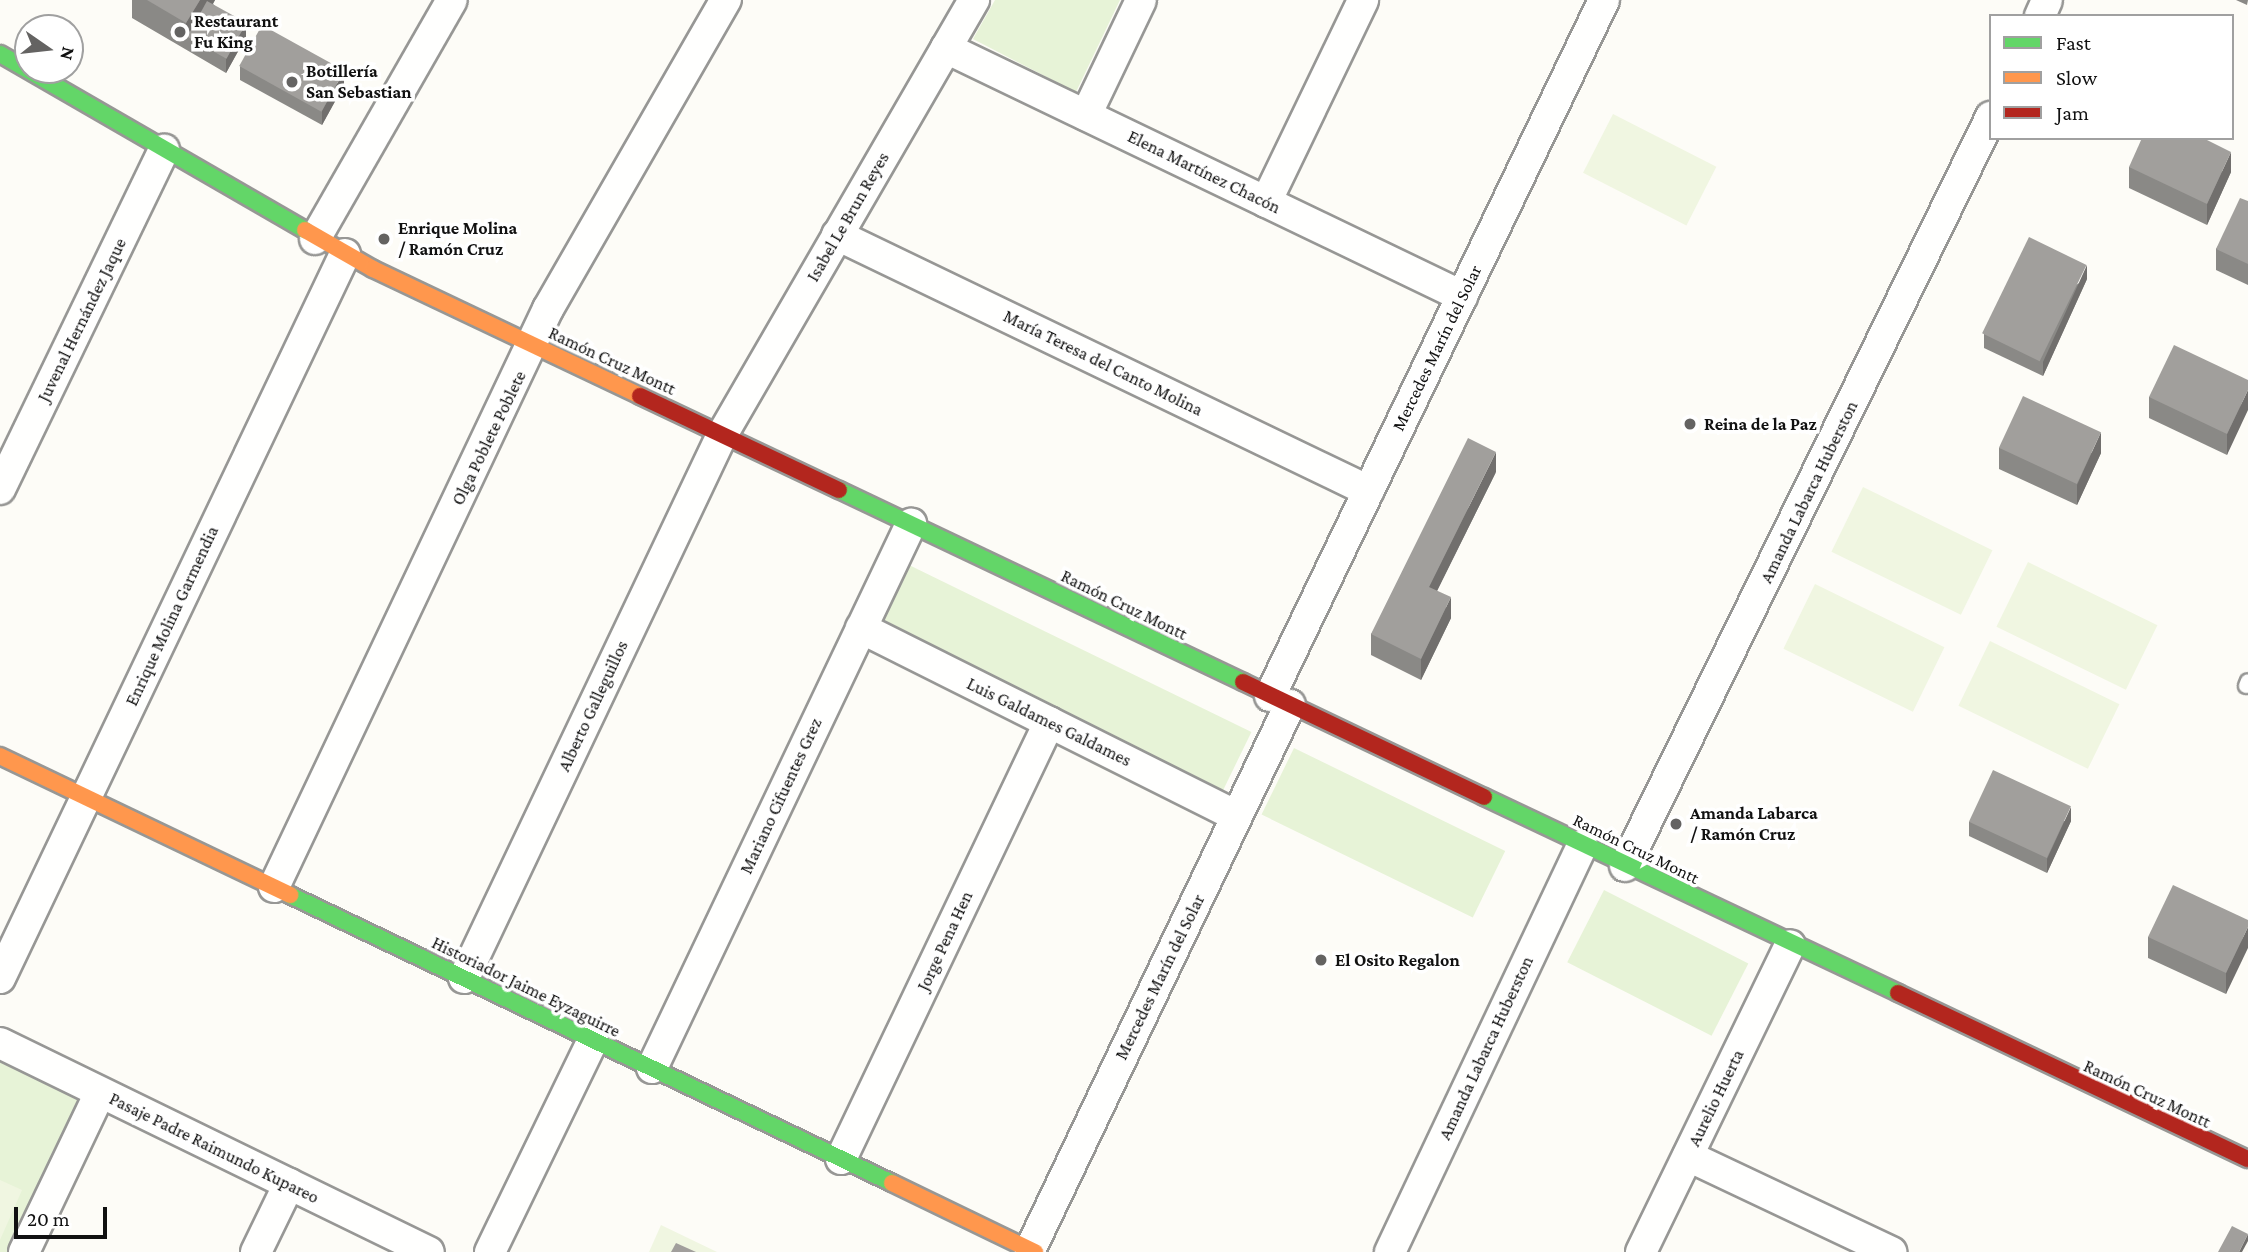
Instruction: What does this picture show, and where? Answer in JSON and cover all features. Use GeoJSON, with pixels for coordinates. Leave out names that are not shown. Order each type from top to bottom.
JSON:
{"type":"FeatureCollection","features":[{"type":"Feature","properties":{"kind":"street"},"geometry":{"type":"LineString","coordinates":[[315,239],[452,0]]}},
{"type":"Feature","properties":{"kind":"street","name":"Olga Poblete Poblete"},"geometry":{"type":"LineString","coordinates":[[274,887],[534,345],[548,309],[726,0]]}},
{"type":"Feature","properties":{"kind":"street","name":"Isabel Le Brun Reyes"},"geometry":{"type":"LineString","coordinates":[[722,435],[974,0]]}},
{"type":"Feature","properties":{"kind":"street"},"geometry":{"type":"LineString","coordinates":[[1086,115],[1141,0]]}},
{"type":"Feature","properties":{"kind":"street"},"geometry":{"type":"LineString","coordinates":[[1266,202],[1363,0]]}},
{"type":"Feature","properties":{"kind":"street","name":"Mercedes Marín del Solar"},"geometry":{"type":"LineString","coordinates":[[1032,1251],[1237,816],[1280,701],[1369,491],[1604,0]]}},
{"type":"Feature","properties":{"kind":"street","name":"Elena Martínez Chacón"},"geometry":{"type":"LineString","coordinates":[[946,48],[1462,296]]}},
{"type":"Feature","properties":{"kind":"street","name":"Ramón Cruz Montt"},"geometry":{"type":"LineString","coordinates":[[0,54],[345,254],[1625,866],[2248,1159]]}},
{"type":"Feature","properties":{"kind":"street","name":"Amanda Labarca Huberston"},"geometry":{"type":"LineString","coordinates":[[1625,866],[1989,121]]}},
{"type":"Feature","properties":{"kind":"street","name":"Juvenal Hernández Jaque"},"geometry":{"type":"LineString","coordinates":[[0,489],[164,150]]}},
{"type":"Feature","properties":{"kind":"street","name":"María Teresa del Canto Molina"},"geometry":{"type":"LineString","coordinates":[[836,235],[1369,491]]}},
{"type":"Feature","properties":{"kind":"street","name":"Enrique Molina Garmendia"},"geometry":{"type":"LineString","coordinates":[[0,978],[345,254]]}},
{"type":"Feature","properties":{"kind":"street","name":"Alberto Galleguillos"},"geometry":{"type":"LineString","coordinates":[[464,978],[722,435]]}},
{"type":"Feature","properties":{"kind":"street","name":"Mariano Cifuentes Grez"},"geometry":{"type":"LineString","coordinates":[[652,1068],[911,524]]}},
{"type":"Feature","properties":{"kind":"street","name":"Luis Galdames Galdames"},"geometry":{"type":"LineString","coordinates":[[861,628],[1237,816]]}},
{"type":"Feature","properties":{"kind":"street","name":"Jorge Pena Hen"},"geometry":{"type":"LineString","coordinates":[[841,1159],[1049,722]]}},
{"type":"Feature","properties":{"kind":"street","name":"Historiador Jaime Eyzaguirre"},"geometry":{"type":"LineString","coordinates":[[0,756],[1032,1251]]}},
{"type":"Feature","properties":{"kind":"street","name":"Amanda Labarca Huberston"},"geometry":{"type":"LineString","coordinates":[[1390,1252],[1582,845]]}},
{"type":"Feature","properties":{"kind":"street","name":"Aurelio Huerta"},"geometry":{"type":"LineString","coordinates":[[1642,1252],[1790,944]]}},
{"type":"Feature","properties":{"kind":"street"},"geometry":{"type":"LineString","coordinates":[[490,1252],[593,1040]]}},
{"type":"Feature","properties":{"kind":"street","name":"Pasaje Padre Raimundo Kupareo"},"geometry":{"type":"LineString","coordinates":[[0,1043],[429,1252]]}},
{"type":"Feature","properties":{"kind":"street"},"geometry":{"type":"LineString","coordinates":[[24,1252],[100,1093]]}},
{"type":"Feature","properties":{"kind":"street"},"geometry":{"type":"LineString","coordinates":[[1688,1156],[1891,1252]]}},
{"type":"Feature","properties":{"kind":"street"},"geometry":{"type":"LineString","coordinates":[[256,1252],[289,1184]]}},
{"type":"Feature","properties":{"kind":"green space"},"geometry":{"type":"Polygon","coordinates":[[[995,0],[1120,0],[1076,92],[973,39],[995,0]]]}},
{"type":"Feature","properties":{"kind":"green space"},"geometry":{"type":"Polygon","coordinates":[[[1613,114],[1716,167],[1686,225],[1583,173],[1613,114]]]}},
{"type":"Feature","properties":{"kind":"green space"},"geometry":{"type":"Polygon","coordinates":[[[1863,487],[1992,550],[1961,615],[1831,552],[1863,487]]]}},
{"type":"Feature","properties":{"kind":"green space"},"geometry":{"type":"Polygon","coordinates":[[[2028,562],[2157,625],[2126,690],[1996,627],[2028,562]]]}},
{"type":"Feature","properties":{"kind":"green space"},"geometry":{"type":"Polygon","coordinates":[[[909,565],[1251,732],[1221,795],[878,628],[909,565]]]}},
{"type":"Feature","properties":{"kind":"green space"},"geometry":{"type":"Polygon","coordinates":[[[1815,584],[1944,647],[1913,712],[1783,649],[1815,584]]]}},
{"type":"Feature","properties":{"kind":"green space"},"geometry":{"type":"Polygon","coordinates":[[[1990,641],[2119,704],[2088,769],[1958,706],[1990,641]]]}},
{"type":"Feature","properties":{"kind":"green space"},"geometry":{"type":"Polygon","coordinates":[[[1294,748],[1505,851],[1473,918],[1262,815],[1294,748]]]}},
{"type":"Feature","properties":{"kind":"green space"},"geometry":{"type":"Polygon","coordinates":[[[1604,890],[1748,964],[1712,1036],[1567,962],[1604,890]]]}},
{"type":"Feature","properties":{"kind":"green space"},"geometry":{"type":"Polygon","coordinates":[[[0,1054],[89,1100],[15,1252],[0,1252],[0,1054]]]}},
{"type":"Feature","properties":{"kind":"green space"},"geometry":{"type":"Polygon","coordinates":[[[0,1180],[22,1190],[0,1240],[0,1180]]]}},
{"type":"Feature","properties":{"kind":"green space"},"geometry":{"type":"Polygon","coordinates":[[[661,1225],[717,1252],[649,1252],[661,1225]]]}},
{"type":"Feature","properties":{"kind":"building"},"geometry":{"type":"Polygon","coordinates":[[[147,0],[200,0],[186,23],[147,0]]]}},
{"type":"Feature","properties":{"kind":"building"},"geometry":{"type":"Polygon","coordinates":[[[207,1],[246,23],[226,59],[187,37],[207,1]]]}},
{"type":"Feature","properties":{"kind":"building","name":"Botillería San Sebastian"},"geometry":{"type":"Polygon","coordinates":[[[262,25],[344,71],[321,112],[239,66],[262,25]]]}},
{"type":"Feature","properties":{"kind":"building"},"geometry":{"type":"Polygon","coordinates":[[[2141,140],[2207,140],[2231,152],[2207,204],[2129,167],[2141,140]]]}},
{"type":"Feature","properties":{"kind":"building"},"geometry":{"type":"Polygon","coordinates":[[[2240,198],[2248,201],[2248,264],[2216,249],[2240,198]]]}},
{"type":"Feature","properties":{"kind":"building"},"geometry":{"type":"Polygon","coordinates":[[[2029,237],[2087,265],[2040,361],[1982,333],[2029,237]]]}},
{"type":"Feature","properties":{"kind":"building"},"geometry":{"type":"Polygon","coordinates":[[[2174,345],[2248,380],[2248,390],[2227,434],[2149,397],[2174,345]]]}},
{"type":"Feature","properties":{"kind":"building"},"geometry":{"type":"Polygon","coordinates":[[[2023,396],[2101,432],[2077,484],[1999,448],[2023,396]]]}},
{"type":"Feature","properties":{"kind":"building"},"geometry":{"type":"Polygon","coordinates":[[[1468,438],[1496,452],[1429,587],[1451,597],[1421,659],[1371,634],[1468,438]]]}},
{"type":"Feature","properties":{"kind":"building"},"geometry":{"type":"Polygon","coordinates":[[[1993,770],[2071,806],[2047,858],[1969,822],[1993,770]]]}},
{"type":"Feature","properties":{"kind":"building"},"geometry":{"type":"Polygon","coordinates":[[[2173,885],[2248,920],[2248,927],[2226,973],[2148,937],[2173,885]]]}},
{"type":"Feature","properties":{"kind":"building"},"geometry":{"type":"Polygon","coordinates":[[[2232,1226],[2248,1234],[2239,1252],[2218,1252],[2232,1226]]]}},
{"type":"Feature","properties":{"kind":"building"},"geometry":{"type":"Polygon","coordinates":[[[676,1243],[696,1252],[671,1252],[676,1243]]]}},
{"type":"Feature","properties":{"kind":"traffic: fast"},"geometry":{"type":"LineString","coordinates":[[0,54],[305,230]]}},
{"type":"Feature","properties":{"kind":"traffic: fast"},"geometry":{"type":"LineString","coordinates":[[839,490],[1243,682]]}},
{"type":"Feature","properties":{"kind":"traffic: fast"},"geometry":{"type":"LineString","coordinates":[[1484,797],[1898,993]]}},
{"type":"Feature","properties":{"kind":"traffic: fast"},"geometry":{"type":"LineString","coordinates":[[290,895],[892,1183]]}},
{"type":"Feature","properties":{"kind":"traffic: slow"},"geometry":{"type":"LineString","coordinates":[[305,230],[373,269],[640,396]]}},
{"type":"Feature","properties":{"kind":"traffic: slow"},"geometry":{"type":"LineString","coordinates":[[0,756],[290,895]]}},
{"type":"Feature","properties":{"kind":"traffic: slow"},"geometry":{"type":"LineString","coordinates":[[892,1183],[1035,1252]]}},
{"type":"Feature","properties":{"kind":"traffic: jam"},"geometry":{"type":"LineString","coordinates":[[640,396],[839,490]]}},
{"type":"Feature","properties":{"kind":"traffic: jam"},"geometry":{"type":"LineString","coordinates":[[1243,682],[1484,797]]}},
{"type":"Feature","properties":{"kind":"traffic: jam"},"geometry":{"type":"LineString","coordinates":[[1898,993],[2248,1159]]}},
{"type":"Feature","properties":{"kind":"place","name":"Restaurant Fu King"},"geometry":{"type":"Point","coordinates":[180,32]}},
{"type":"Feature","properties":{"kind":"place","name":"Botillería San Sebastian"},"geometry":{"type":"Point","coordinates":[292,82]}},
{"type":"Feature","properties":{"kind":"place","name":"Enrique Molina / Ramón Cruz"},"geometry":{"type":"Point","coordinates":[384,239]}},
{"type":"Feature","properties":{"kind":"place","name":"Reina de la Paz"},"geometry":{"type":"Point","coordinates":[1690,424]}},
{"type":"Feature","properties":{"kind":"place","name":"Amanda Labarca / Ramón Cruz"},"geometry":{"type":"Point","coordinates":[1676,824]}},
{"type":"Feature","properties":{"kind":"place","name":"El Osito Regalon"},"geometry":{"type":"Point","coordinates":[1321,960]}}]}
